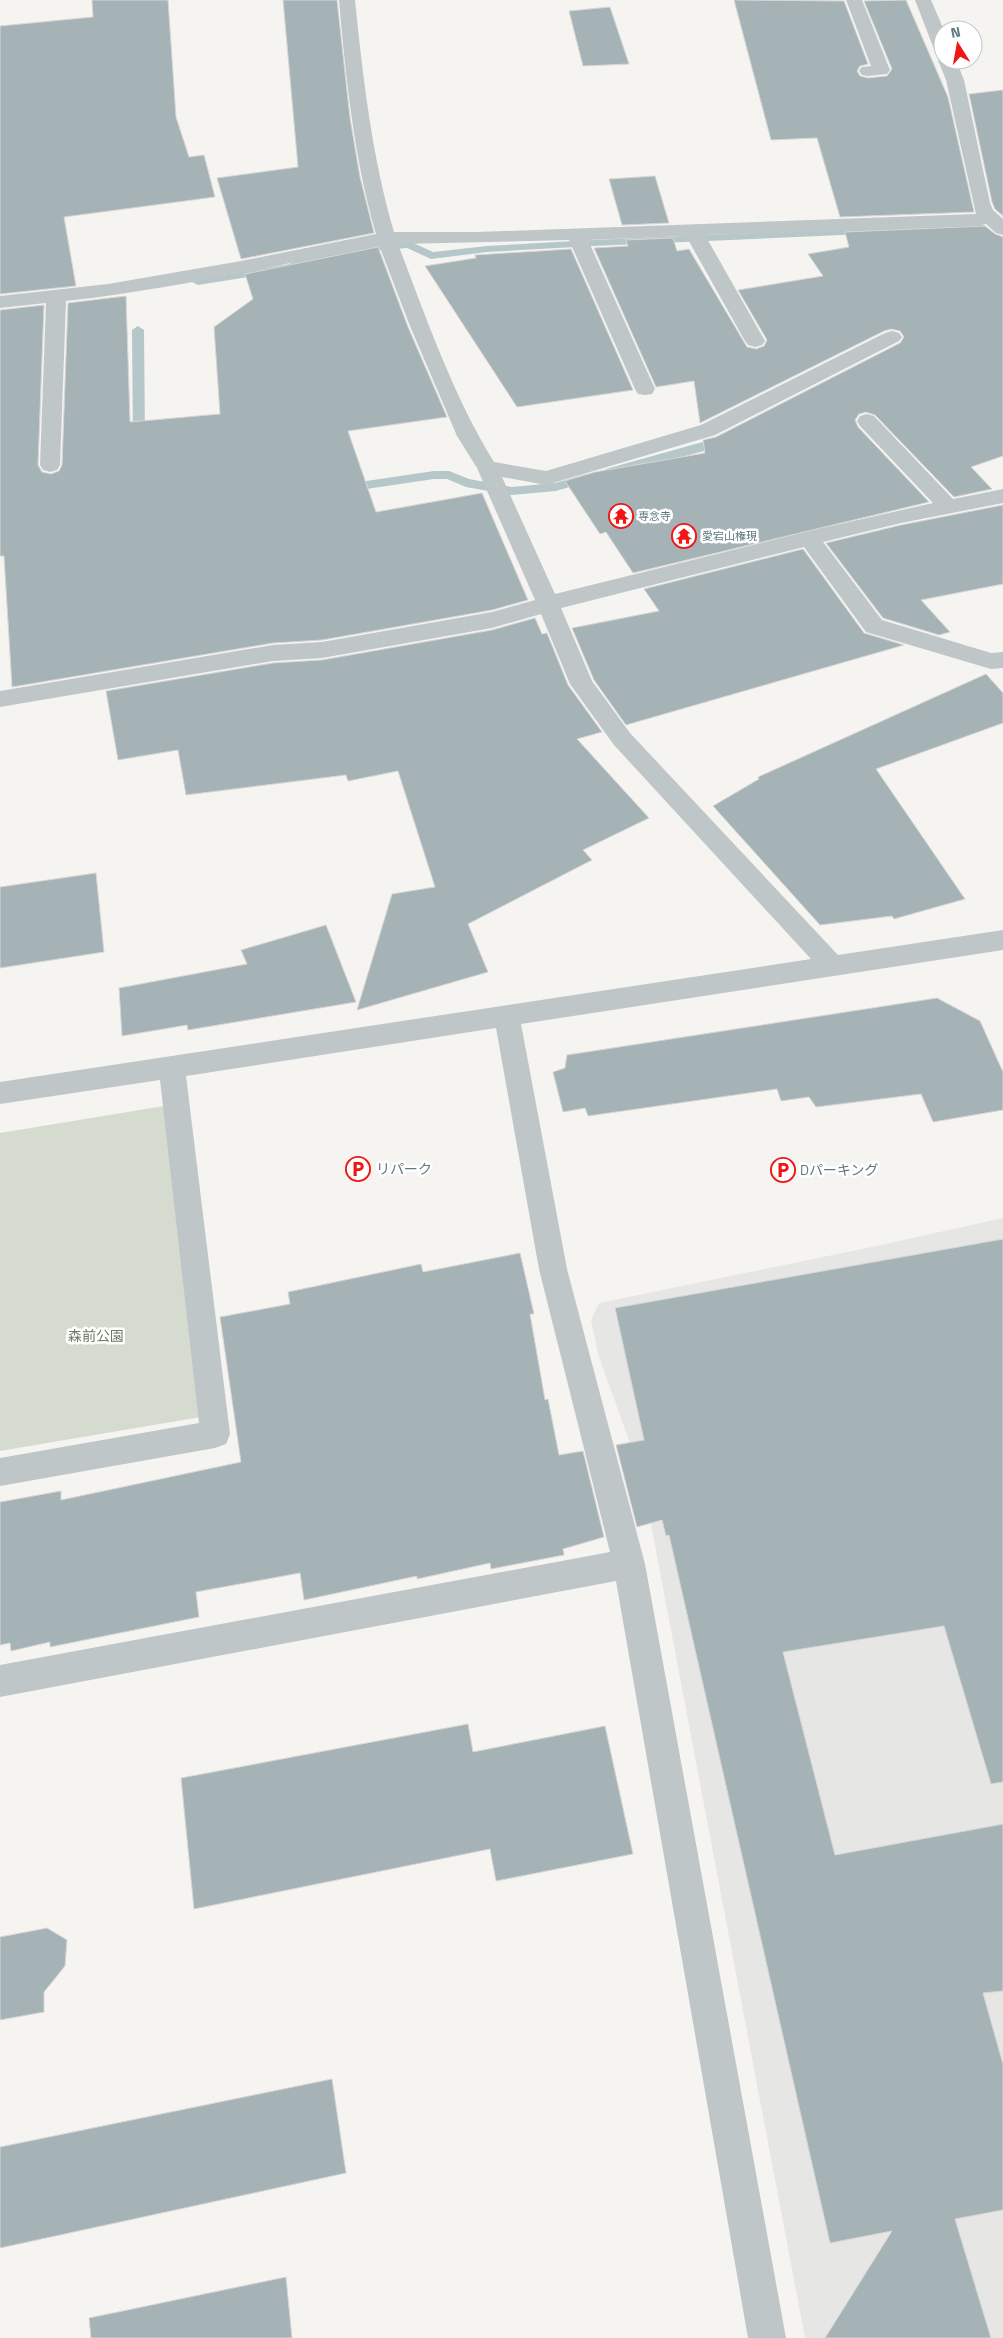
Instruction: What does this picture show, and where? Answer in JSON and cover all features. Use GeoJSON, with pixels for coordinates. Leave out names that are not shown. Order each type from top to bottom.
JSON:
{"type":"FeatureCollection","features":[{"type":"Feature","properties":{"kind":"street"},"geometry":{"type":"LineString","coordinates":[[347,0],[359,110],[376,206],[386,238],[420,326],[467,436],[487,468],[521,540],[582,684],[622,739],[833,966]]}},
{"type":"Feature","properties":{"kind":"street"},"geometry":{"type":"LineString","coordinates":[[854,0],[881,70],[868,71]]}},
{"type":"Feature","properties":{"kind":"street"},"geometry":{"type":"LineString","coordinates":[[923,0],[933,24]]}},
{"type":"Feature","properties":{"kind":"street"},"geometry":{"type":"LineString","coordinates":[[952,70],[956,80],[980,203],[988,216],[1003,230]]}},
{"type":"Feature","properties":{"kind":"street"},"geometry":{"type":"LineString","coordinates":[[0,302],[108,290],[241,267],[386,238],[579,241],[978,220],[988,216]]}},
{"type":"Feature","properties":{"kind":"street"},"geometry":{"type":"LineString","coordinates":[[695,236],[755,341]]}},
{"type":"Feature","properties":{"kind":"street"},"geometry":{"type":"LineString","coordinates":[[579,241],[645,389]]}},
{"type":"Feature","properties":{"kind":"street"},"geometry":{"type":"LineString","coordinates":[[50,465],[56,296]]}},
{"type":"Feature","properties":{"kind":"street"},"geometry":{"type":"LineString","coordinates":[[487,468],[546,478],[708,430],[892,338]]}},
{"type":"Feature","properties":{"kind":"street"},"geometry":{"type":"LineString","coordinates":[[867,421],[949,507]]}},
{"type":"Feature","properties":{"kind":"street"},"geometry":{"type":"LineString","coordinates":[[0,699],[273,653],[322,650],[492,620],[585,593],[809,538],[1003,496]]}},
{"type":"Feature","properties":{"kind":"street"},"geometry":{"type":"LineString","coordinates":[[809,538],[874,626],[992,660],[1003,660]]}},
{"type":"Feature","properties":{"kind":"street"},"geometry":{"type":"LineString","coordinates":[[0,1093],[1003,940]]}},
{"type":"Feature","properties":{"kind":"street"},"geometry":{"type":"LineString","coordinates":[[506,1016],[514,1050],[553,1269],[629,1564],[767,2338]]}},
{"type":"Feature","properties":{"kind":"street"},"geometry":{"type":"LineString","coordinates":[[0,1472],[215,1434],[176,1092],[171,1067]]}},
{"type":"Feature","properties":{"kind":"street"},"geometry":{"type":"LineString","coordinates":[[0,1681],[629,1564]]}},
{"type":"Feature","properties":{"kind":"shaded area"},"geometry":{"type":"Polygon","coordinates":[[[1003,1218],[1003,2338],[805,2338],[642,1477],[598,1354],[591,1320],[599,1303],[1003,1218]]]}},
{"type":"Feature","properties":{"kind":"green space","name":"森前公園"},"geometry":{"type":"Polygon","coordinates":[[[170,1105],[201,1417],[0,1451],[0,1133],[170,1105]]]}},
{"type":"Feature","properties":{"kind":"building"},"geometry":{"type":"Polygon","coordinates":[[[92,0],[168,0],[176,117],[189,157],[204,155],[215,197],[64,217],[76,286],[0,294],[0,26],[93,17],[92,0]]]}},
{"type":"Feature","properties":{"kind":"building"},"geometry":{"type":"Polygon","coordinates":[[[283,0],[337,0],[350,118],[360,177],[374,233],[241,259],[217,178],[298,167],[283,0]]]}},
{"type":"Feature","properties":{"kind":"building"},"geometry":{"type":"Polygon","coordinates":[[[734,0],[844,1],[868,64],[860,66],[857,71],[860,76],[868,78],[887,76],[892,69],[864,1],[906,0],[933,62],[933,70],[936,70],[948,97],[974,212],[840,217],[817,138],[771,140],[734,0]]]}},
{"type":"Feature","properties":{"kind":"building"},"geometry":{"type":"Polygon","coordinates":[[[610,7],[629,64],[583,66],[569,11],[610,7]]]}},
{"type":"Feature","properties":{"kind":"building"},"geometry":{"type":"Polygon","coordinates":[[[1003,90],[1003,216],[995,209],[992,202],[969,94],[1003,90]]]}},
{"type":"Feature","properties":{"kind":"building"},"geometry":{"type":"Polygon","coordinates":[[[655,176],[669,223],[622,225],[609,179],[655,176]]]}},
{"type":"Feature","properties":{"kind":"building"},"geometry":{"type":"Polygon","coordinates":[[[985,226],[995,234],[1003,237],[1003,456],[971,467],[992,489],[954,497],[875,415],[866,412],[859,414],[855,420],[858,427],[929,502],[633,573],[606,532],[600,534],[565,481],[595,472],[705,453],[703,440],[716,437],[900,343],[904,337],[900,331],[891,329],[884,331],[700,423],[694,381],[656,387],[594,248],[628,246],[626,240],[673,238],[677,251],[689,249],[747,347],[756,349],[764,346],[767,340],[738,290],[823,276],[808,254],[849,247],[845,232],[985,226]]]}},
{"type":"Feature","properties":{"kind":"building"},"geometry":{"type":"Polygon","coordinates":[[[378,247],[408,327],[447,417],[348,431],[376,512],[482,493],[528,600],[492,610],[322,640],[273,643],[12,687],[4,556],[0,556],[0,310],[44,305],[38,465],[42,472],[51,474],[59,471],[62,465],[68,303],[126,296],[130,422],[220,414],[214,327],[253,299],[245,274],[378,247]]]}},
{"type":"Feature","properties":{"kind":"building"},"geometry":{"type":"Polygon","coordinates":[[[571,249],[633,390],[517,407],[425,266],[476,258],[475,255],[571,249]]]}},
{"type":"Feature","properties":{"kind":"building"},"geometry":{"type":"Polygon","coordinates":[[[1003,505],[1003,584],[921,600],[950,632],[939,635],[883,618],[826,543],[901,525],[1003,505]]]}},
{"type":"Feature","properties":{"kind":"building"},"geometry":{"type":"Polygon","coordinates":[[[803,549],[864,633],[904,645],[626,725],[594,680],[572,628],[659,611],[644,589],[803,549]]]}},
{"type":"Feature","properties":{"kind":"building"},"geometry":{"type":"Polygon","coordinates":[[[535,618],[542,634],[547,633],[568,685],[602,732],[577,739],[649,818],[583,850],[592,860],[468,924],[488,972],[357,1010],[392,894],[435,887],[398,771],[348,781],[346,775],[186,795],[178,750],[118,760],[106,691],[273,663],[322,660],[492,630],[535,618]]]}},
{"type":"Feature","properties":{"kind":"building"},"geometry":{"type":"Polygon","coordinates":[[[986,674],[1003,693],[1003,723],[876,769],[965,899],[894,919],[892,916],[820,925],[713,806],[759,779],[758,777],[986,674]]]}},
{"type":"Feature","properties":{"kind":"building"},"geometry":{"type":"Polygon","coordinates":[[[96,873],[104,952],[0,968],[0,887],[96,873]]]}},
{"type":"Feature","properties":{"kind":"building"},"geometry":{"type":"Polygon","coordinates":[[[326,925],[356,1002],[188,1030],[187,1025],[122,1036],[119,988],[247,964],[241,950],[326,925]]]}},
{"type":"Feature","properties":{"kind":"building"},"geometry":{"type":"Polygon","coordinates":[[[937,998],[980,1021],[1003,1072],[1003,1110],[933,1122],[921,1094],[816,1107],[809,1097],[781,1101],[777,1089],[588,1116],[585,1108],[563,1112],[553,1072],[565,1068],[567,1055],[937,998]]]}},
{"type":"Feature","properties":{"kind":"building"},"geometry":{"type":"Polygon","coordinates":[[[1003,1239],[1003,1782],[991,1784],[944,1626],[783,1652],[835,1855],[1003,1824],[1003,1991],[983,1993],[1003,2064],[1003,2210],[955,2219],[991,2338],[825,2338],[892,2231],[830,2243],[669,1535],[666,1536],[662,1520],[637,1527],[616,1445],[644,1440],[615,1308],[1003,1239]]]}},
{"type":"Feature","properties":{"kind":"building"},"geometry":{"type":"Polygon","coordinates":[[[520,1253],[534,1314],[530,1314],[545,1400],[548,1399],[559,1455],[583,1451],[604,1537],[563,1549],[564,1555],[491,1569],[490,1563],[304,1600],[300,1573],[196,1592],[199,1617],[50,1647],[50,1642],[11,1651],[10,1643],[0,1645],[0,1502],[61,1491],[61,1500],[241,1462],[220,1317],[290,1304],[288,1292],[421,1264],[423,1272],[520,1253]]]}},
{"type":"Feature","properties":{"kind":"building"},"geometry":{"type":"Polygon","coordinates":[[[468,1724],[473,1752],[605,1726],[633,1854],[496,1881],[490,1849],[194,1909],[181,1778],[468,1724]]]}},
{"type":"Feature","properties":{"kind":"building"},"geometry":{"type":"Polygon","coordinates":[[[47,1928],[67,1940],[65,1966],[44,1992],[44,2012],[0,2020],[0,1937],[47,1928]]]}},
{"type":"Feature","properties":{"kind":"building"},"geometry":{"type":"Polygon","coordinates":[[[332,2079],[346,2173],[0,2248],[0,2147],[332,2079]]]}},
{"type":"Feature","properties":{"kind":"building"},"geometry":{"type":"Polygon","coordinates":[[[286,2277],[292,2338],[91,2338],[89,2318],[286,2277]]]}},
{"type":"Feature","properties":{"kind":"waterway"},"geometry":{"type":"LineString","coordinates":[[198,282],[292,267],[302,262],[369,248],[409,244],[431,256],[487,249],[593,243],[980,226],[1003,244]]}},
{"type":"Feature","properties":{"kind":"waterway"},"geometry":{"type":"LineString","coordinates":[[138,330],[139,443]]}},
{"type":"Feature","properties":{"kind":"waterway"},"geometry":{"type":"LineString","coordinates":[[610,472],[724,440]]}},
{"type":"Feature","properties":{"kind":"waterway"},"geometry":{"type":"LineString","coordinates":[[346,488],[434,475],[449,475],[466,483],[512,491],[556,487],[586,478]]}},
{"type":"Feature","properties":{"kind":"place","name":"専念寺"},"geometry":{"type":"Point","coordinates":[621,516]}},
{"type":"Feature","properties":{"kind":"place","name":"愛宕山権現"},"geometry":{"type":"Point","coordinates":[684,536]}},
{"type":"Feature","properties":{"kind":"place","name":"リパーク"},"geometry":{"type":"Point","coordinates":[358,1169]}},
{"type":"Feature","properties":{"kind":"place","name":"Dパーキング"},"geometry":{"type":"Point","coordinates":[783,1170]}}]}
